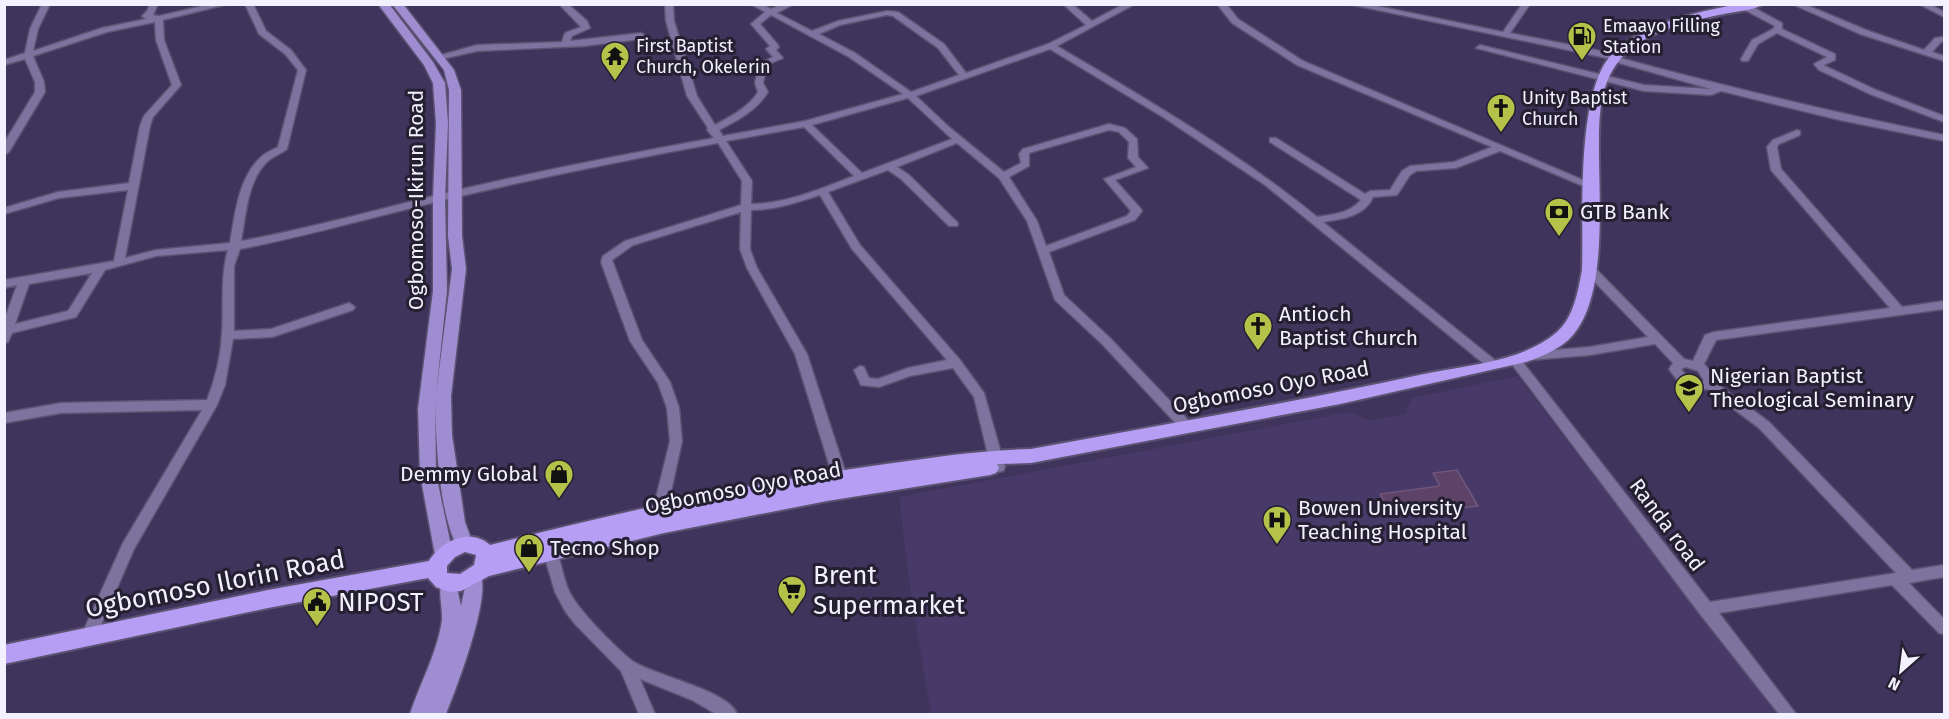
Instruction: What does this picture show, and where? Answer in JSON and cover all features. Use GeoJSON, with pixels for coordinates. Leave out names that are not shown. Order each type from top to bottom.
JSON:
{"type":"FeatureCollection","features":[{"type":"Feature","properties":{"kind":"highway","name":"Ogbomoso Oyo Road"},"geometry":{"type":"LineString","coordinates":[[481,567],[551,555],[717,514],[1369,392],[1518,358],[1538,351],[1562,336],[1576,317],[1589,274],[1593,118],[1602,78],[1615,58],[1653,33],[1725,8],[1751,5]]}},
{"type":"Feature","properties":{"kind":"highway","name":"Ogbomoso Oyo Road"},"geometry":{"type":"LineString","coordinates":[[481,567],[660,510],[840,477],[1003,461]]}},
{"type":"Feature","properties":{"kind":"highway","name":"Ogbomoso Ilorin Road"},"geometry":{"type":"LineString","coordinates":[[4,655],[440,561],[464,544]]}},
{"type":"Feature","properties":{"kind":"highway"},"geometry":{"type":"LineString","coordinates":[[440,561],[437,577],[449,584],[481,567],[478,546],[464,544]]}},
{"type":"Feature","properties":{"kind":"main road","name":"Ogbomoso-Ikirun Road"},"geometry":{"type":"LineString","coordinates":[[383,4],[429,64],[439,83],[442,123],[439,198],[440,291],[426,409],[429,474],[440,561]]}},
{"type":"Feature","properties":{"kind":"main road","name":"Ogbomoso-Ikirun Road"},"geometry":{"type":"LineString","coordinates":[[397,4],[449,70],[455,90],[454,197],[459,269],[443,396],[444,435],[456,522],[464,544]]}},
{"type":"Feature","properties":{"kind":"main road"},"geometry":{"type":"LineString","coordinates":[[436,714],[462,646],[481,567]]}},
{"type":"Feature","properties":{"kind":"main road"},"geometry":{"type":"LineString","coordinates":[[420,714],[449,633],[453,614],[449,584]]}},
{"type":"Feature","properties":{"kind":"street"},"geometry":{"type":"LineString","coordinates":[[4,152],[40,92],[41,84],[29,55],[33,35],[46,4]]}},
{"type":"Feature","properties":{"kind":"street"},"geometry":{"type":"LineString","coordinates":[[154,4],[151,12],[146,16],[159,18]]}},
{"type":"Feature","properties":{"kind":"street"},"geometry":{"type":"LineString","coordinates":[[4,63],[90,34],[224,4]]}},
{"type":"Feature","properties":{"kind":"street"},"geometry":{"type":"LineString","coordinates":[[89,636],[128,547],[211,405],[219,385],[228,335],[228,266],[236,246],[249,183],[265,158],[282,149],[302,70],[288,52],[258,27],[249,4]]}},
{"type":"Feature","properties":{"kind":"street"},"geometry":{"type":"LineString","coordinates":[[563,4],[584,23],[586,28],[568,35],[565,44]]}},
{"type":"Feature","properties":{"kind":"street"},"geometry":{"type":"LineString","coordinates":[[669,4],[670,21],[692,96],[747,181],[745,249],[752,268],[801,354],[840,477]]}},
{"type":"Feature","properties":{"kind":"street"},"geometry":{"type":"LineString","coordinates":[[755,4],[814,33],[883,74],[1003,176],[1032,221],[1059,297],[1106,340],[1186,426]]}},
{"type":"Feature","properties":{"kind":"street"},"geometry":{"type":"LineString","coordinates":[[712,130],[751,107],[760,97],[763,92],[759,83],[763,64],[779,58],[770,49],[775,47],[755,24],[770,12],[790,4]]}},
{"type":"Feature","properties":{"kind":"street"},"geometry":{"type":"LineString","coordinates":[[1067,4],[1091,25]]}},
{"type":"Feature","properties":{"kind":"street"},"geometry":{"type":"LineString","coordinates":[[4,284],[101,268],[156,253],[236,246],[293,235],[439,198],[454,197],[609,160],[806,124],[910,95],[1051,46],[1131,4]]}},
{"type":"Feature","properties":{"kind":"street"},"geometry":{"type":"LineString","coordinates":[[1221,4],[1235,21],[1300,63],[1592,186]]}},
{"type":"Feature","properties":{"kind":"street"},"geometry":{"type":"LineString","coordinates":[[1353,4],[1615,58],[1720,88],[1840,117],[1944,138]]}},
{"type":"Feature","properties":{"kind":"street"},"geometry":{"type":"LineString","coordinates":[[1505,35],[1526,4]]}},
{"type":"Feature","properties":{"kind":"street"},"geometry":{"type":"LineString","coordinates":[[1796,4],[1944,59]]}},
{"type":"Feature","properties":{"kind":"street"},"geometry":{"type":"LineString","coordinates":[[1923,4],[1944,15]]}},
{"type":"Feature","properties":{"kind":"street"},"geometry":{"type":"LineString","coordinates":[[1745,59],[1755,42],[1777,30],[1779,25],[1751,5]]}},
{"type":"Feature","properties":{"kind":"street"},"geometry":{"type":"LineString","coordinates":[[814,33],[838,23],[887,13],[895,14],[941,46],[964,76]]}},
{"type":"Feature","properties":{"kind":"street"},"geometry":{"type":"LineString","coordinates":[[119,262],[149,116],[177,85],[160,40],[159,18]]}},
{"type":"Feature","properties":{"kind":"street"},"geometry":{"type":"LineString","coordinates":[[1777,30],[1832,56],[1833,58],[1818,64],[1822,68],[1888,98],[1944,119]]}},
{"type":"Feature","properties":{"kind":"street"},"geometry":{"type":"LineString","coordinates":[[438,57],[483,48],[565,44],[641,36]]}},
{"type":"Feature","properties":{"kind":"street"},"geometry":{"type":"LineString","coordinates":[[1926,53],[1938,40],[1944,39]]}},
{"type":"Feature","properties":{"kind":"street"},"geometry":{"type":"LineString","coordinates":[[1051,46],[1219,149],[1269,183],[1492,364]]}},
{"type":"Feature","properties":{"kind":"street"},"geometry":{"type":"LineString","coordinates":[[1480,48],[1654,90],[1711,92],[1720,88]]}},
{"type":"Feature","properties":{"kind":"street"},"geometry":{"type":"LineString","coordinates":[[806,124],[860,177]]}},
{"type":"Feature","properties":{"kind":"street"},"geometry":{"type":"LineString","coordinates":[[1003,176],[1026,164],[1024,154],[1026,151],[1103,128],[1122,130],[1134,141],[1133,158],[1143,168],[1109,179],[1137,211],[1131,218],[1042,251]]}},
{"type":"Feature","properties":{"kind":"street"},"geometry":{"type":"LineString","coordinates":[[1797,133],[1776,142],[1772,147],[1776,170],[1900,312]]}},
{"type":"Feature","properties":{"kind":"street"},"geometry":{"type":"LineString","coordinates":[[660,510],[676,441],[673,408],[664,382],[636,341],[606,262],[607,258],[629,243],[747,207],[761,209],[822,190],[959,140]]}},
{"type":"Feature","properties":{"kind":"street"},"geometry":{"type":"LineString","coordinates":[[1274,140],[1367,200]]}},
{"type":"Feature","properties":{"kind":"street"},"geometry":{"type":"LineString","coordinates":[[1315,220],[1357,212],[1370,195],[1393,193],[1406,172],[1413,168],[1456,165],[1498,148]]}},
{"type":"Feature","properties":{"kind":"street"},"geometry":{"type":"LineString","coordinates":[[890,167],[904,177],[953,224]]}},
{"type":"Feature","properties":{"kind":"street"},"geometry":{"type":"LineString","coordinates":[[4,211],[58,195],[133,186]]}},
{"type":"Feature","properties":{"kind":"street"},"geometry":{"type":"LineString","coordinates":[[822,190],[856,247],[956,363],[980,396],[1003,461]]}},
{"type":"Feature","properties":{"kind":"street"},"geometry":{"type":"LineString","coordinates":[[6,334],[72,314],[101,268]]}},
{"type":"Feature","properties":{"kind":"street"},"geometry":{"type":"LineString","coordinates":[[1589,274],[1651,341],[1678,366],[1697,366],[1710,375],[1709,384]]}},
{"type":"Feature","properties":{"kind":"street"},"geometry":{"type":"LineString","coordinates":[[6,334],[24,282]]}},
{"type":"Feature","properties":{"kind":"street"},"geometry":{"type":"LineString","coordinates":[[1697,366],[1709,338],[1714,336],[1944,305]]}},
{"type":"Feature","properties":{"kind":"street"},"geometry":{"type":"LineString","coordinates":[[228,335],[272,333],[349,307]]}},
{"type":"Feature","properties":{"kind":"street"},"geometry":{"type":"LineString","coordinates":[[1518,358],[1590,351],[1651,341]]}},
{"type":"Feature","properties":{"kind":"street","name":"Randa road"},"geometry":{"type":"LineString","coordinates":[[1518,358],[1705,609],[1788,714]]}},
{"type":"Feature","properties":{"kind":"street"},"geometry":{"type":"LineString","coordinates":[[860,370],[865,382],[879,383],[908,372],[956,363]]}},
{"type":"Feature","properties":{"kind":"street"},"geometry":{"type":"LineString","coordinates":[[1678,366],[1678,376],[1690,384],[1709,384],[1764,425],[1903,578],[1944,628]]}},
{"type":"Feature","properties":{"kind":"street"},"geometry":{"type":"LineString","coordinates":[[4,418],[61,408],[211,405]]}},
{"type":"Feature","properties":{"kind":"street"},"geometry":{"type":"LineString","coordinates":[[551,555],[562,592],[570,606],[627,666],[647,714]]}},
{"type":"Feature","properties":{"kind":"street"},"geometry":{"type":"LineString","coordinates":[[1705,609],[1944,571]]}},
{"type":"Feature","properties":{"kind":"street"},"geometry":{"type":"LineString","coordinates":[[627,666],[698,695],[729,714]]}},
{"type":"Feature","properties":{"kind":"shaded area","name":"Bowen University Teaching Hospital"},"geometry":{"type":"Polygon","coordinates":[[[1517,376],[1777,714],[931,714],[911,594],[899,497],[1349,412],[1370,421],[1405,414],[1412,398],[1517,376]]]}},
{"type":"Feature","properties":{"kind":"building","name":"Bowen University Teaching Hospital"},"geometry":{"type":"Polygon","coordinates":[[[1457,470],[1478,506],[1392,516],[1380,494],[1440,486],[1433,473],[1457,470]]]}},
{"type":"Feature","properties":{"kind":"place","name":"Emaayo Filling Station"},"geometry":{"type":"Point","coordinates":[1582,62]}},
{"type":"Feature","properties":{"kind":"place","name":"First Baptist Church, Okelerin"},"geometry":{"type":"Point","coordinates":[615,82]}},
{"type":"Feature","properties":{"kind":"place","name":"Unity Baptist Church"},"geometry":{"type":"Point","coordinates":[1501,134]}},
{"type":"Feature","properties":{"kind":"place","name":"GTB Bank"},"geometry":{"type":"Point","coordinates":[1559,238]}},
{"type":"Feature","properties":{"kind":"place","name":"Antioch Baptist Church"},"geometry":{"type":"Point","coordinates":[1258,352]}},
{"type":"Feature","properties":{"kind":"place","name":"Nigerian Baptist Theological Seminary"},"geometry":{"type":"Point","coordinates":[1689,414]}},
{"type":"Feature","properties":{"kind":"place","name":"Demmy Global"},"geometry":{"type":"Point","coordinates":[559,500]}},
{"type":"Feature","properties":{"kind":"place","name":"Bowen University Teaching Hospital"},"geometry":{"type":"Point","coordinates":[1277,546]}},
{"type":"Feature","properties":{"kind":"place","name":"Tecno Shop"},"geometry":{"type":"Point","coordinates":[529,574]}},
{"type":"Feature","properties":{"kind":"place","name":"Brent Supermarket"},"geometry":{"type":"Point","coordinates":[792,616]}},
{"type":"Feature","properties":{"kind":"place","name":"NIPOST"},"geometry":{"type":"Point","coordinates":[317,628]}}]}
